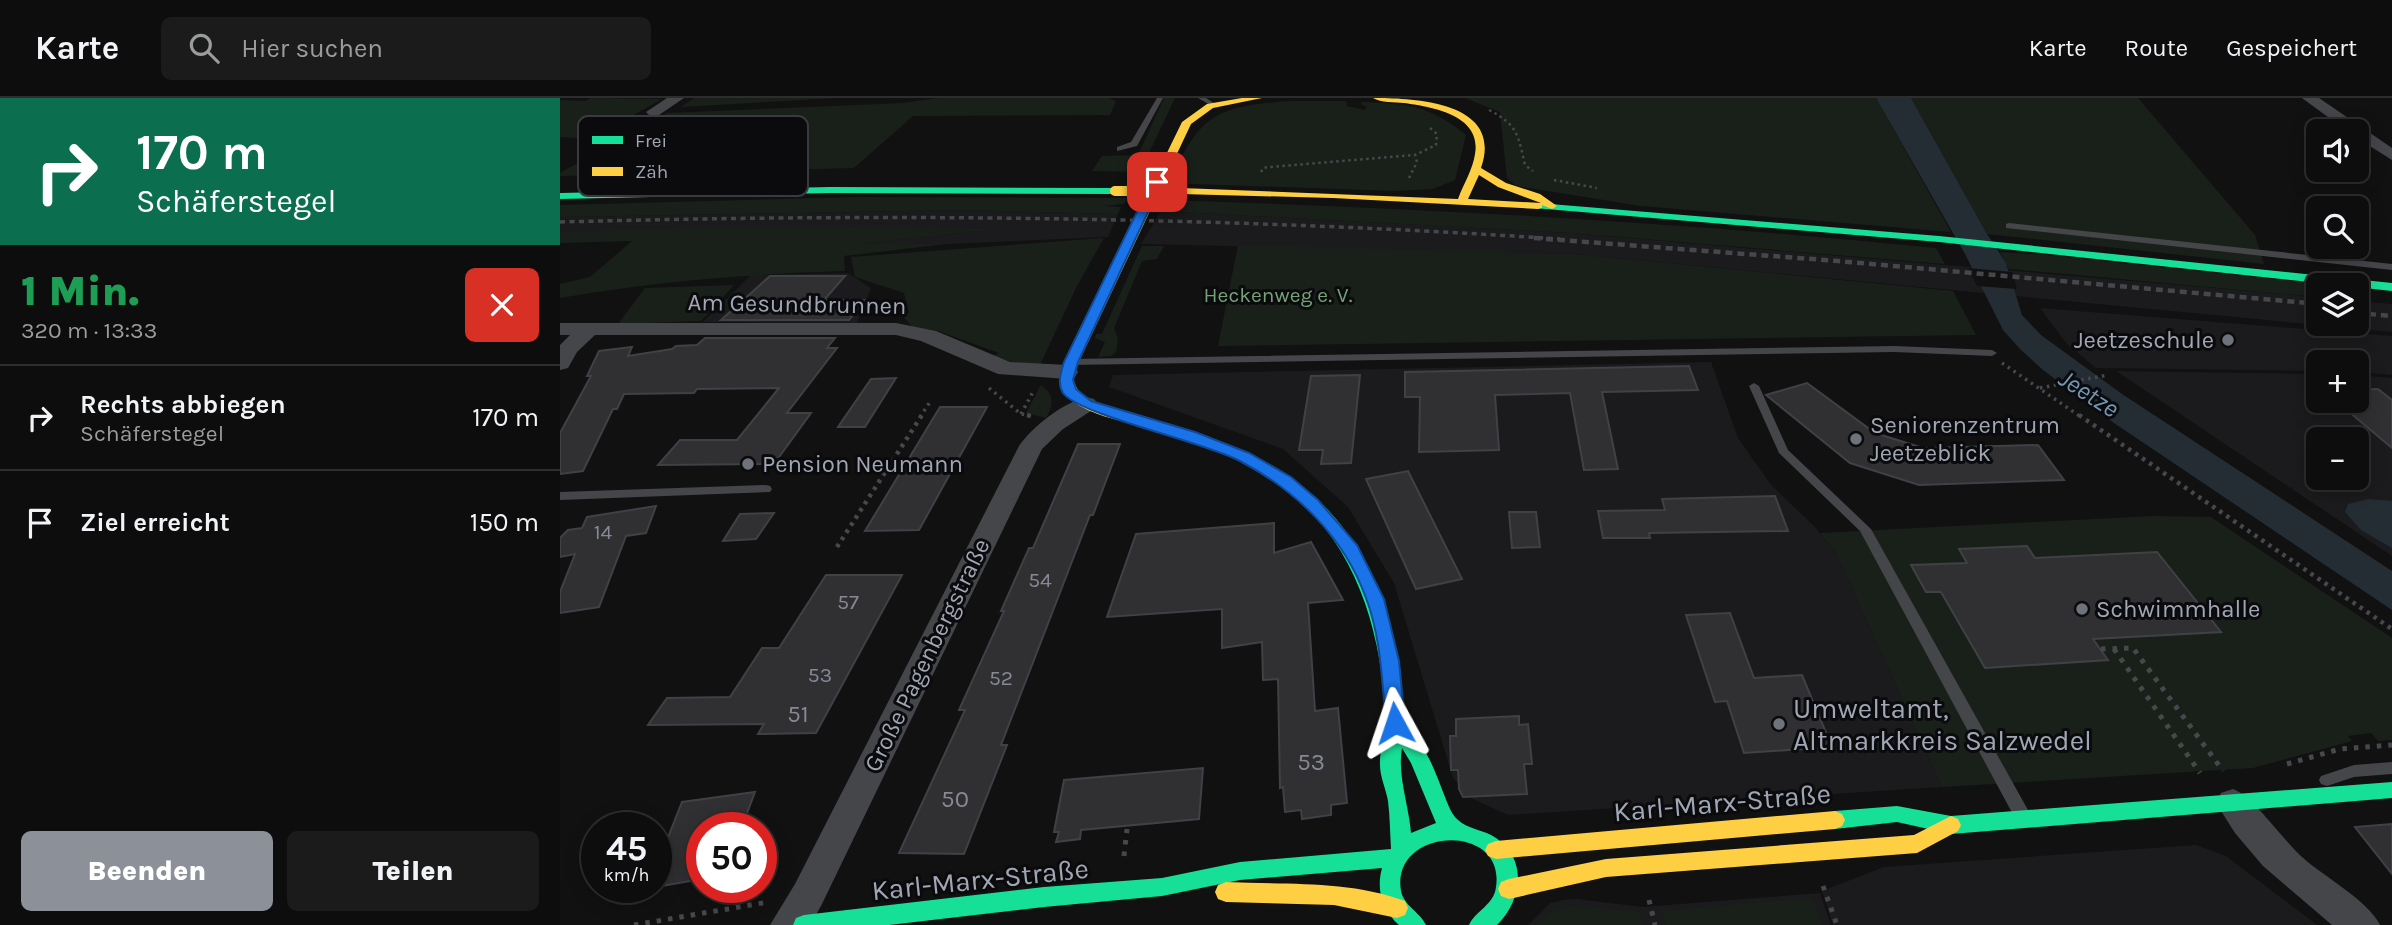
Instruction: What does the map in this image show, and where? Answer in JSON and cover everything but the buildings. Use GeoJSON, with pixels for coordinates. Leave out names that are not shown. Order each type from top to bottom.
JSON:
{"type":"FeatureCollection","features":[{"type":"Feature","properties":{"kind":"main road"},"geometry":{"type":"LineString","coordinates":[[1258,98],[1207,102],[1191,117],[1069,367],[1069,391],[1086,404],[1224,448],[1274,473],[1312,503],[1351,548],[1375,599],[1390,661],[1395,723],[1390,766],[1398,801],[1399,854],[1389,877],[1389,888],[1397,908],[1415,925]]}},
{"type":"Feature","properties":{"kind":"main road"},"geometry":{"type":"LineString","coordinates":[[1377,98],[1431,105],[1465,119],[1479,136],[1475,168],[1462,201]]}},
{"type":"Feature","properties":{"kind":"main road"},"geometry":{"type":"LineString","coordinates":[[1475,168],[1502,185],[1536,196],[1552,206]]}},
{"type":"Feature","properties":{"kind":"main road"},"geometry":{"type":"LineString","coordinates":[[808,191],[1181,191],[1552,206],[1906,236],[2392,286]]}},
{"type":"Feature","properties":{"kind":"main road"},"geometry":{"type":"LineString","coordinates":[[560,197],[599,196]]}},
{"type":"Feature","properties":{"kind":"main road"},"geometry":{"type":"LineString","coordinates":[[1395,723],[1420,761],[1444,818],[1454,831]]}},
{"type":"Feature","properties":{"kind":"main road","name":"Karl-Marx-Straße"},"geometry":{"type":"LineString","coordinates":[[1496,849],[1897,814],[1951,825],[2024,819],[2229,789],[2270,799],[2392,790]]}},
{"type":"Feature","properties":{"kind":"main road","name":"Karl-Marx-Straße"},"geometry":{"type":"LineString","coordinates":[[1509,889],[1606,867],[1917,844],[1951,825]]}},
{"type":"Feature","properties":{"kind":"main road"},"geometry":{"type":"LineString","coordinates":[[1399,854],[1430,833],[1454,831],[1477,836],[1496,849],[1508,871],[1509,889],[1497,912],[1480,925]]}},
{"type":"Feature","properties":{"kind":"main road","name":"Karl-Marx-Straße"},"geometry":{"type":"LineString","coordinates":[[804,925],[1044,897],[1162,887],[1240,871],[1399,854]]}},
{"type":"Feature","properties":{"kind":"main road","name":"Karl-Marx-Straße"},"geometry":{"type":"LineString","coordinates":[[1162,887],[1238,893],[1342,895],[1375,900],[1397,908]]}},
{"type":"Feature","properties":{"kind":"street"},"geometry":{"type":"LineString","coordinates":[[654,112],[677,98]]}},
{"type":"Feature","properties":{"kind":"street"},"geometry":{"type":"LineString","coordinates":[[2309,98],[2392,155]]}},
{"type":"Feature","properties":{"kind":"street","name":"Am Gesundbrunnen"},"geometry":{"type":"LineString","coordinates":[[560,329],[896,329],[928,336],[1006,369],[1069,367]]}},
{"type":"Feature","properties":{"kind":"street"},"geometry":{"type":"LineString","coordinates":[[560,363],[568,349],[590,329]]}},
{"type":"Feature","properties":{"kind":"street","name":"Große Pagenbergstraße"},"geometry":{"type":"LineString","coordinates":[[789,925],[808,895],[1031,446],[1055,424],[1086,404]]}},
{"type":"Feature","properties":{"kind":"street"},"geometry":{"type":"LineString","coordinates":[[2229,789],[2256,836],[2284,866],[2361,925]]}},
{"type":"Feature","properties":{"kind":"lane"},"geometry":{"type":"LineString","coordinates":[[1120,149],[1134,144],[1160,98]]}},
{"type":"Feature","properties":{"kind":"lane"},"geometry":{"type":"LineString","coordinates":[[2010,226],[2392,267]]}},
{"type":"Feature","properties":{"kind":"lane"},"geometry":{"type":"LineString","coordinates":[[1069,367],[1894,349],[1992,353]]}},
{"type":"Feature","properties":{"kind":"lane"},"geometry":{"type":"LineString","coordinates":[[1754,386],[1783,451],[1865,529],[2024,819]]}},
{"type":"Feature","properties":{"kind":"lane"},"geometry":{"type":"LineString","coordinates":[[560,496],[766,489]]}},
{"type":"Feature","properties":{"kind":"lane"},"geometry":{"type":"LineString","coordinates":[[2270,799],[2354,771],[2392,768]]}},
{"type":"Feature","properties":{"kind":"lane"},"geometry":{"type":"LineString","coordinates":[[1805,870],[1831,868],[1869,847]]}},
{"type":"Feature","properties":{"kind":"lane"},"geometry":{"type":"LineString","coordinates":[[1547,880],[1631,883],[1685,879]]}},
{"type":"Feature","properties":{"kind":"path"},"geometry":{"type":"LineString","coordinates":[[1488,110],[1509,119],[1517,128],[1525,165],[1539,174]]}},
{"type":"Feature","properties":{"kind":"path"},"geometry":{"type":"LineString","coordinates":[[1264,178],[1261,172],[1269,167],[1415,155],[1417,162],[1411,177],[1400,181]]}},
{"type":"Feature","properties":{"kind":"path"},"geometry":{"type":"LineString","coordinates":[[1546,177],[1608,190]]}},
{"type":"Feature","properties":{"kind":"path"},"geometry":{"type":"LineString","coordinates":[[1992,353],[2008,368],[2392,629]]}},
{"type":"Feature","properties":{"kind":"path"},"geometry":{"type":"LineString","coordinates":[[2039,388],[2108,375]]}},
{"type":"Feature","properties":{"kind":"path"},"geometry":{"type":"LineString","coordinates":[[989,388],[1021,414],[1038,383]]}},
{"type":"Feature","properties":{"kind":"path"},"geometry":{"type":"LineString","coordinates":[[837,547],[930,402]]}},
{"type":"Feature","properties":{"kind":"path"},"geometry":{"type":"LineString","coordinates":[[2101,649],[2133,648],[2229,789]]}},
{"type":"Feature","properties":{"kind":"path"},"geometry":{"type":"LineString","coordinates":[[2114,649],[2203,776]]}},
{"type":"Feature","properties":{"kind":"path"},"geometry":{"type":"LineString","coordinates":[[2278,766],[2340,749],[2392,745]]}},
{"type":"Feature","properties":{"kind":"path"},"geometry":{"type":"LineString","coordinates":[[1123,864],[1127,829]]}},
{"type":"Feature","properties":{"kind":"path"},"geometry":{"type":"LineString","coordinates":[[1823,885],[1837,925]]}},
{"type":"Feature","properties":{"kind":"path"},"geometry":{"type":"LineString","coordinates":[[1649,900],[1655,925]]}},
{"type":"Feature","properties":{"kind":"shaded area"},"geometry":{"type":"Polygon","coordinates":[[[962,210],[1118,214],[1108,237],[947,244],[845,245],[991,230],[560,232],[560,217],[962,210]]]}},
{"type":"Feature","properties":{"kind":"shaded area"},"geometry":{"type":"Polygon","coordinates":[[[1161,211],[1571,233],[2306,296],[2306,324],[1574,254],[1141,244],[1161,211]]]}},
{"type":"Feature","properties":{"kind":"shaded area"},"geometry":{"type":"Polygon","coordinates":[[[848,273],[871,288],[857,323],[703,322],[751,275],[848,273]]]}},
{"type":"Feature","properties":{"kind":"shaded area"},"geometry":{"type":"Polygon","coordinates":[[[2369,302],[2392,304],[2392,332],[2369,330],[2369,302]]]}},
{"type":"Feature","properties":{"kind":"shaded area","name":"Jeetzeschule"},"geometry":{"type":"Polygon","coordinates":[[[2040,308],[2306,329],[2306,336],[2392,336],[2392,375],[2369,373],[2369,350],[2306,350],[2306,371],[2096,368],[2067,344],[2040,308]]]}},
{"type":"Feature","properties":{"kind":"shaded area"},"geometry":{"type":"Polygon","coordinates":[[[1711,362],[1738,438],[1771,485],[1814,526],[1836,553],[1942,787],[1508,815],[1471,798],[1453,778],[1394,583],[1348,507],[1283,449],[1109,387],[1113,375],[1711,362]]]}},
{"type":"Feature","properties":{"kind":"shaded area"},"geometry":{"type":"Polygon","coordinates":[[[2116,371],[2306,374],[2306,413],[2369,413],[2369,376],[2392,378],[2392,556],[2116,371]]]}},
{"type":"Feature","properties":{"kind":"shaded area"},"geometry":{"type":"Polygon","coordinates":[[[2196,845],[2226,856],[2317,925],[1833,925],[1822,891],[1884,867],[2196,845]]]}},
{"type":"Feature","properties":{"kind":"shaded area"},"geometry":{"type":"Polygon","coordinates":[[[1820,893],[1831,925],[1528,925],[1550,903],[1564,900],[1577,899],[1642,907],[1820,893]]]}},
{"type":"Feature","properties":{"kind":"green space"},"geometry":{"type":"Polygon","coordinates":[[[591,98],[662,99],[632,116],[578,116],[578,138],[560,137],[560,100],[585,101],[591,98]]]}},
{"type":"Feature","properties":{"kind":"green space"},"geometry":{"type":"Polygon","coordinates":[[[694,98],[836,98],[681,107],[694,98]]]}},
{"type":"Feature","properties":{"kind":"green space"},"geometry":{"type":"Polygon","coordinates":[[[938,98],[1109,98],[1116,101],[1110,115],[913,116],[854,168],[808,169],[808,116],[662,116],[667,113],[903,103],[938,98]]]}},
{"type":"Feature","properties":{"kind":"green space"},"geometry":{"type":"Polygon","coordinates":[[[1164,98],[1175,98],[1140,172],[1092,171],[1102,156],[1138,155],[1164,98]]]}},
{"type":"Feature","properties":{"kind":"green space"},"geometry":{"type":"Polygon","coordinates":[[[1465,98],[1876,98],[1951,232],[1641,206],[1516,186],[1507,178],[1500,112],[1465,98]]]}},
{"type":"Feature","properties":{"kind":"green space"},"geometry":{"type":"Polygon","coordinates":[[[1911,98],[2138,98],[2255,235],[2264,264],[1987,234],[1911,98]]]}},
{"type":"Feature","properties":{"kind":"green space"},"geometry":{"type":"Polygon","coordinates":[[[1290,101],[1346,101],[1347,106],[1364,110],[1367,107],[1361,104],[1362,102],[1406,105],[1441,117],[1466,135],[1455,180],[1433,189],[1395,191],[1169,183],[1191,141],[1213,118],[1244,106],[1290,101]]]}},
{"type":"Feature","properties":{"kind":"green space"},"geometry":{"type":"Polygon","coordinates":[[[578,163],[578,176],[560,176],[560,173],[578,163]]]}},
{"type":"Feature","properties":{"kind":"green space"},"geometry":{"type":"Polygon","coordinates":[[[854,197],[1127,198],[1124,204],[1104,206],[1121,207],[1118,214],[962,210],[560,217],[560,205],[854,197]]]}},
{"type":"Feature","properties":{"kind":"green space"},"geometry":{"type":"Polygon","coordinates":[[[1164,200],[1357,207],[1647,223],[1936,248],[1945,264],[1571,233],[1161,211],[1164,200]]]}},
{"type":"Feature","properties":{"kind":"green space"},"geometry":{"type":"Polygon","coordinates":[[[738,227],[1000,229],[857,244],[947,244],[844,256],[845,271],[702,279],[560,298],[560,284],[590,277],[632,241],[560,243],[560,232],[738,227]]]}},
{"type":"Feature","properties":{"kind":"green space"},"geometry":{"type":"Polygon","coordinates":[[[1104,238],[1076,288],[1040,365],[1016,363],[992,356],[999,353],[938,331],[912,327],[903,316],[909,313],[904,293],[855,277],[851,257],[1104,238]]]}},
{"type":"Feature","properties":{"kind":"green space","name":"Heckenweg e. V."},"geometry":{"type":"Polygon","coordinates":[[[1238,245],[1574,254],[1953,291],[1976,335],[1218,346],[1238,245]]]}},
{"type":"Feature","properties":{"kind":"green space"},"geometry":{"type":"Polygon","coordinates":[[[1142,246],[1164,246],[1157,259],[1142,261],[1114,328],[1118,339],[1116,352],[1111,356],[1098,357],[1105,342],[1095,338],[1096,334],[1102,334],[1142,246]]]}},
{"type":"Feature","properties":{"kind":"green space"},"geometry":{"type":"Polygon","coordinates":[[[2000,252],[2306,283],[2306,296],[2009,269],[2000,252]]]}},
{"type":"Feature","properties":{"kind":"green space"},"geometry":{"type":"Polygon","coordinates":[[[734,285],[701,321],[618,324],[645,288],[734,285]]]}},
{"type":"Feature","properties":{"kind":"green space"},"geometry":{"type":"Polygon","coordinates":[[[1041,385],[1051,400],[1046,418],[1026,413],[1041,385]]]}},
{"type":"Feature","properties":{"kind":"green space"},"geometry":{"type":"Polygon","coordinates":[[[2153,516],[2211,517],[2392,638],[2392,740],[2378,741],[2371,733],[2348,736],[2352,741],[2253,768],[1942,787],[1836,553],[1820,533],[2153,516]]]}},
{"type":"Feature","properties":{"kind":"green space"},"geometry":{"type":"Polygon","coordinates":[[[1812,898],[1822,925],[1666,925],[1662,911],[1812,898]]]}},
{"type":"Feature","properties":{"kind":"green space"},"geometry":{"type":"Polygon","coordinates":[[[1566,905],[1639,912],[1642,925],[1536,925],[1547,914],[1566,905]]]}},
{"type":"Feature","properties":{"kind":"water","name":"Jeetze"},"geometry":{"type":"Polygon","coordinates":[[[1876,98],[1911,98],[2006,263],[2022,315],[2041,335],[2122,394],[2392,571],[2392,610],[2114,423],[2043,370],[2020,349],[2003,330],[1965,254],[1876,98]]]}},
{"type":"Feature","properties":{"kind":"water"},"geometry":{"type":"Polygon","coordinates":[[[2369,499],[2392,501],[2392,548],[2361,530],[2345,512],[2348,504],[2369,499]]]}},
{"type":"Feature","properties":{"kind":"pier"},"geometry":{"type":"Polygon","coordinates":[[[1968,268],[2012,272],[2017,289],[1977,286],[1968,268]]]}},
{"type":"Feature","properties":{"kind":"railway"},"geometry":{"type":"LineString","coordinates":[[560,222],[810,218],[1060,219],[1310,226],[1560,239]]}},
{"type":"Feature","properties":{"kind":"railway"},"geometry":{"type":"LineString","coordinates":[[1534,238],[1838,261],[2306,303]]}},
{"type":"Feature","properties":{"kind":"railway"},"geometry":{"type":"LineString","coordinates":[[2369,314],[2392,316]]}},
{"type":"Feature","properties":{"kind":"traffic: fast"},"geometry":{"type":"LineString","coordinates":[[808,190],[1115,191]]}},
{"type":"Feature","properties":{"kind":"traffic: fast"},"geometry":{"type":"LineString","coordinates":[[560,196],[578,196]]}},
{"type":"Feature","properties":{"kind":"traffic: fast"},"geometry":{"type":"LineString","coordinates":[[1538,206],[1939,239],[2392,287]]}},
{"type":"Feature","properties":{"kind":"traffic: fast"},"geometry":{"type":"LineString","coordinates":[[1146,423],[1207,441],[1253,462],[1292,486],[1323,515],[1348,547],[1367,584],[1381,625],[1391,670],[1396,725],[1390,766],[1398,802],[1402,850]]}},
{"type":"Feature","properties":{"kind":"traffic: fast"},"geometry":{"type":"LineString","coordinates":[[1396,723],[1420,761],[1444,818],[1454,831]]}},
{"type":"Feature","properties":{"kind":"traffic: fast"},"geometry":{"type":"LineString","coordinates":[[1835,820],[1897,814],[1951,825],[2392,790]]}},
{"type":"Feature","properties":{"kind":"traffic: fast"},"geometry":{"type":"LineString","coordinates":[[1415,925],[1398,909],[1390,893],[1393,868],[1400,857],[1420,838],[1445,830],[1467,833],[1486,842],[1498,852],[1506,866],[1508,885],[1504,899],[1497,911],[1480,925]]}},
{"type":"Feature","properties":{"kind":"traffic: fast"},"geometry":{"type":"LineString","coordinates":[[804,925],[1044,897],[1162,887],[1240,871],[1396,858]]}},
{"type":"Feature","properties":{"kind":"traffic: slow"},"geometry":{"type":"LineString","coordinates":[[1146,423],[1098,409],[1075,397],[1068,389],[1066,380],[1069,368],[1187,122],[1210,106],[1258,98]]}},
{"type":"Feature","properties":{"kind":"traffic: slow"},"geometry":{"type":"LineString","coordinates":[[1377,98],[1436,106],[1464,118],[1474,127],[1480,138],[1480,154],[1462,201]]}},
{"type":"Feature","properties":{"kind":"traffic: slow"},"geometry":{"type":"LineString","coordinates":[[1475,168],[1502,185],[1536,196],[1552,206]]}},
{"type":"Feature","properties":{"kind":"traffic: slow"},"geometry":{"type":"LineString","coordinates":[[1115,191],[1181,191]]}},
{"type":"Feature","properties":{"kind":"traffic: slow"},"geometry":{"type":"LineString","coordinates":[[1181,191],[1333,195],[1538,206]]}},
{"type":"Feature","properties":{"kind":"traffic: slow"},"geometry":{"type":"LineString","coordinates":[[1496,850],[1835,820]]}},
{"type":"Feature","properties":{"kind":"traffic: slow"},"geometry":{"type":"LineString","coordinates":[[1509,889],[1606,868],[1917,844],[1951,825]]}},
{"type":"Feature","properties":{"kind":"traffic: slow"},"geometry":{"type":"LineString","coordinates":[[1226,892],[1334,896],[1397,908]]}},
{"type":"Feature","properties":{"kind":"place","name":"Jeetzeschule"},"geometry":{"type":"Point","coordinates":[2228,340]}},
{"type":"Feature","properties":{"kind":"place","name":"Seniorenzentrum Jeetzeblick"},"geometry":{"type":"Point","coordinates":[1856,439]}},
{"type":"Feature","properties":{"kind":"place","name":"Pension Neumann"},"geometry":{"type":"Point","coordinates":[748,464]}},
{"type":"Feature","properties":{"kind":"place","name":"Schwimmhalle"},"geometry":{"type":"Point","coordinates":[2082,609]}},
{"type":"Feature","properties":{"kind":"place","name":"Umweltamt, Altmarkkreis Salzwedel"},"geometry":{"type":"Point","coordinates":[1779,724]}},
{"type":"Feature","properties":{"kind":"route"},"geometry":{"type":"LineString","coordinates":[[1157,182],[1071,362],[1066,380],[1069,391],[1076,398],[1098,409],[1190,435],[1244,456],[1274,473],[1312,503],[1351,548],[1366,575],[1382,623],[1390,661],[1395,723]]}}]}
